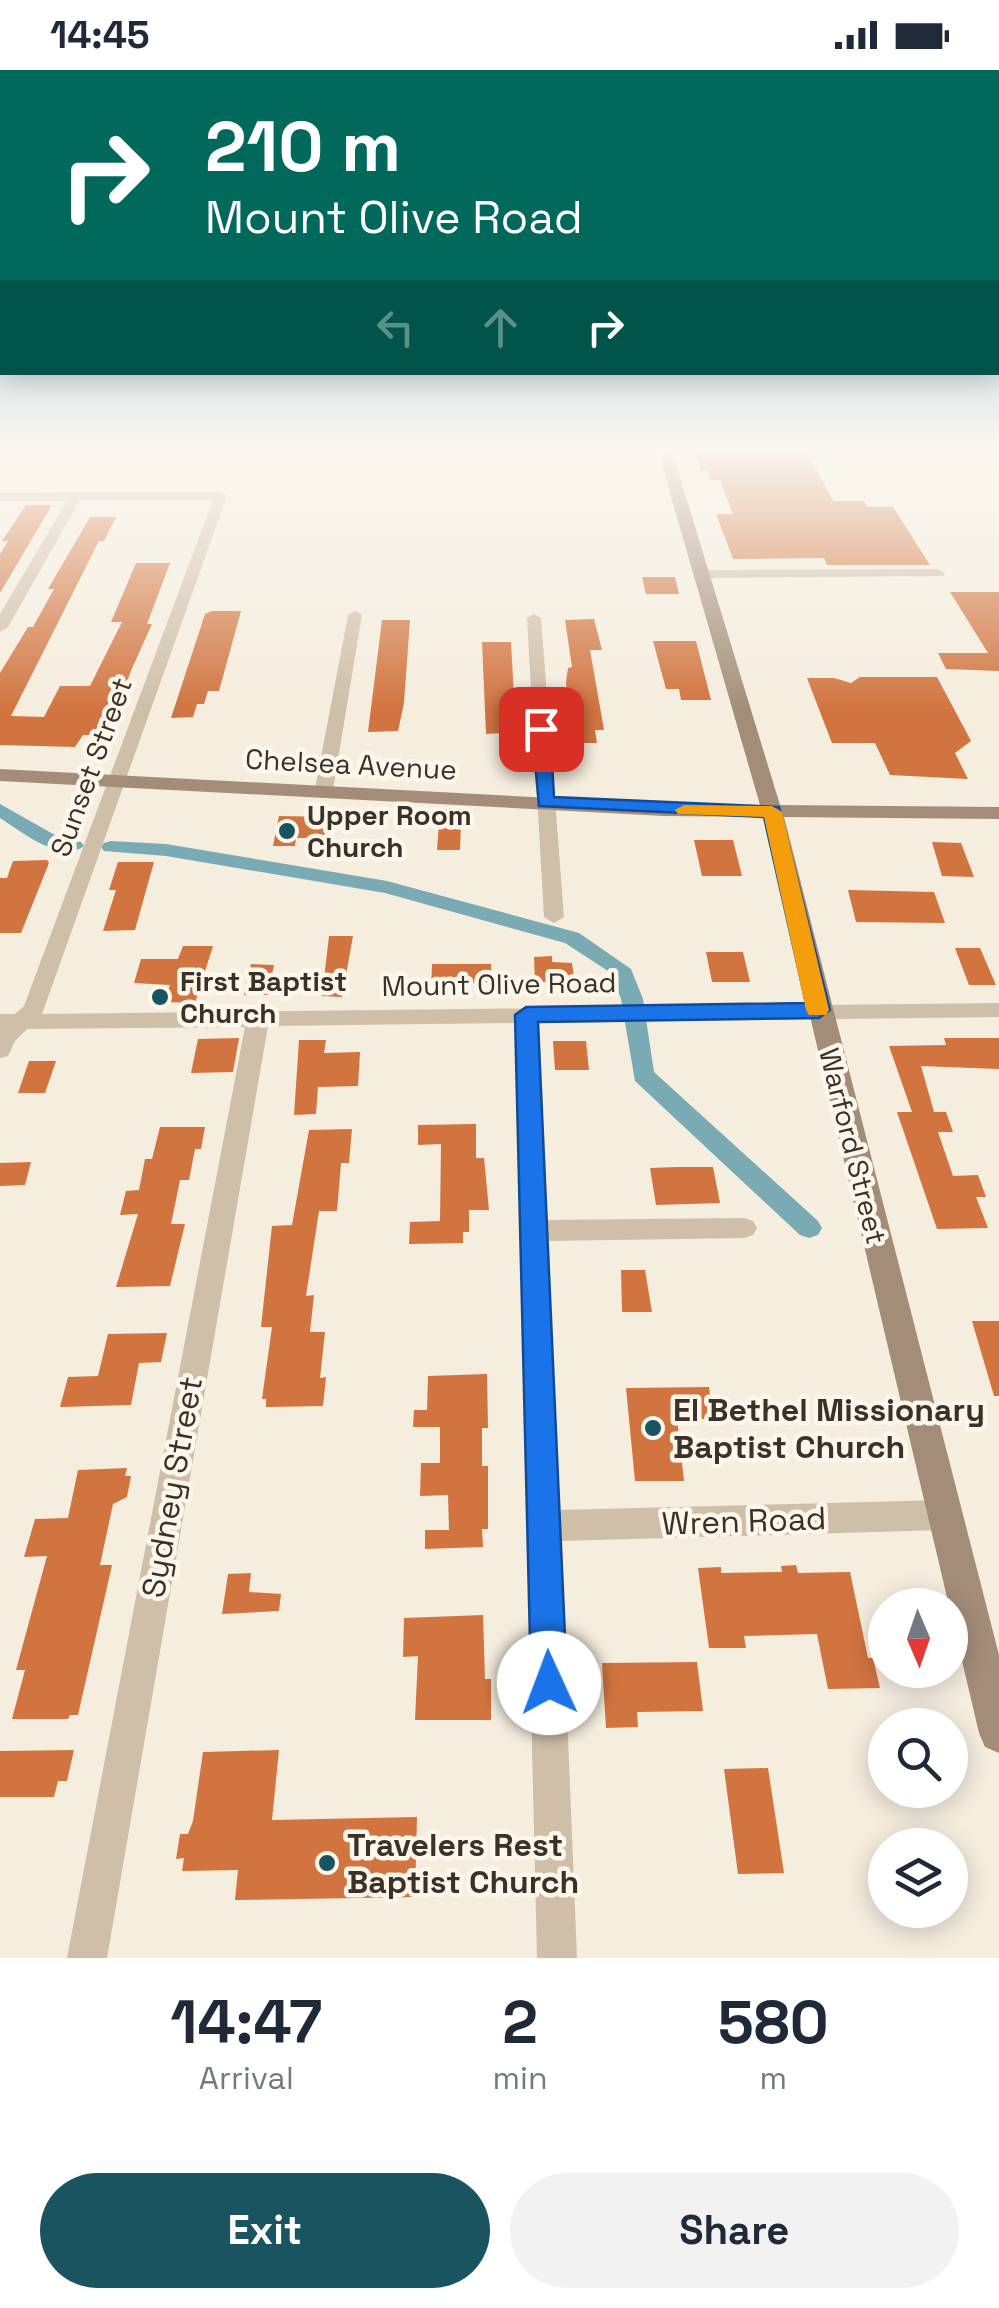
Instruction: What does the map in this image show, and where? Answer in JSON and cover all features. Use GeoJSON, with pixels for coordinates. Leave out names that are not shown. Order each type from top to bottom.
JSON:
{"type":"FeatureCollection","features":[{"type":"Feature","properties":{"kind":"main road","name":"Warford Street"},"geometry":{"type":"LineString","coordinates":[[691,536],[772,812],[999,1732]]}},
{"type":"Feature","properties":{"kind":"main road","name":"Chelsea Avenue"},"geometry":{"type":"LineString","coordinates":[[0,775],[772,812],[999,812]]}},
{"type":"Feature","properties":{"kind":"street"},"geometry":{"type":"LineString","coordinates":[[0,627],[53,536]]}},
{"type":"Feature","properties":{"kind":"street","name":"Sunset Street"},"geometry":{"type":"LineString","coordinates":[[0,1050],[10,1022],[34,1008],[207,536]]}},
{"type":"Feature","properties":{"kind":"street"},"geometry":{"type":"LineString","coordinates":[[702,574],[938,573]]}},
{"type":"Feature","properties":{"kind":"street"},"geometry":{"type":"LineString","coordinates":[[324,790],[355,615]]}},
{"type":"Feature","properties":{"kind":"street"},"geometry":{"type":"LineString","coordinates":[[534,618],[554,917]]}},
{"type":"Feature","properties":{"kind":"street","name":"Mount Olive Road"},"geometry":{"type":"LineString","coordinates":[[10,1022],[999,1010]]}},
{"type":"Feature","properties":{"kind":"street"},"geometry":{"type":"LineString","coordinates":[[526,1015],[558,1958]]}},
{"type":"Feature","properties":{"kind":"street","name":"Sydney Street"},"geometry":{"type":"LineString","coordinates":[[87,1958],[258,1017]]}},
{"type":"Feature","properties":{"kind":"street"},"geometry":{"type":"LineString","coordinates":[[535,1231],[744,1228]]}},
{"type":"Feature","properties":{"kind":"street","name":"Wren Road"},"geometry":{"type":"LineString","coordinates":[[545,1526],[943,1515]]}},
{"type":"Feature","properties":{"kind":"building"},"geometry":{"type":"Polygon","coordinates":[[[5,536],[34,536],[0,593],[0,554],[8,541],[2,541],[5,536]]]}},
{"type":"Feature","properties":{"kind":"building"},"geometry":{"type":"Polygon","coordinates":[[[79,536],[106,536],[99,541],[11,716],[44,717],[60,686],[90,686],[122,622],[111,622],[136,563],[170,563],[147,624],[152,624],[108,735],[83,735],[75,747],[0,745],[0,673],[54,589],[48,589],[79,536]]]}},
{"type":"Feature","properties":{"kind":"building"},"geometry":{"type":"Polygon","coordinates":[[[724,536],[912,536],[930,565],[827,565],[824,558],[733,559],[724,536]]]}},
{"type":"Feature","properties":{"kind":"building"},"geometry":{"type":"Polygon","coordinates":[[[642,577],[675,577],[679,594],[646,594],[642,577]]]}},
{"type":"Feature","properties":{"kind":"building"},"geometry":{"type":"Polygon","coordinates":[[[950,592],[999,592],[999,671],[946,669],[938,653],[988,653],[950,592]]]}},
{"type":"Feature","properties":{"kind":"building"},"geometry":{"type":"Polygon","coordinates":[[[241,611],[219,691],[208,691],[204,704],[197,704],[193,717],[171,718],[205,614],[241,611]]]}},
{"type":"Feature","properties":{"kind":"building"},"geometry":{"type":"Polygon","coordinates":[[[594,619],[602,650],[590,650],[604,730],[595,730],[597,743],[571,743],[566,682],[568,668],[572,667],[565,620],[594,619]]]}},
{"type":"Feature","properties":{"kind":"building"},"geometry":{"type":"Polygon","coordinates":[[[382,620],[410,620],[404,703],[398,731],[368,732],[382,620]]]}},
{"type":"Feature","properties":{"kind":"building"},"geometry":{"type":"Polygon","coordinates":[[[653,641],[696,641],[711,700],[681,700],[679,689],[666,689],[653,641]]]}},
{"type":"Feature","properties":{"kind":"building"},"geometry":{"type":"Polygon","coordinates":[[[482,642],[511,642],[514,697],[508,701],[509,727],[503,733],[486,734],[482,642]]]}},
{"type":"Feature","properties":{"kind":"building"},"geometry":{"type":"Polygon","coordinates":[[[860,677],[937,677],[971,741],[955,753],[968,779],[890,775],[875,743],[832,743],[807,678],[834,678],[851,683],[860,677]]]}},
{"type":"Feature","properties":{"kind":"building"},"geometry":{"type":"Polygon","coordinates":[[[279,816],[330,817],[325,838],[296,838],[295,846],[273,846],[279,816]]]}},
{"type":"Feature","properties":{"kind":"building"},"geometry":{"type":"Polygon","coordinates":[[[439,823],[461,823],[460,850],[437,850],[439,823]]]}},
{"type":"Feature","properties":{"kind":"building"},"geometry":{"type":"Polygon","coordinates":[[[694,840],[733,840],[742,876],[702,876],[694,840]]]}},
{"type":"Feature","properties":{"kind":"building"},"geometry":{"type":"Polygon","coordinates":[[[932,842],[961,843],[974,877],[942,876],[932,842]]]}},
{"type":"Feature","properties":{"kind":"building"},"geometry":{"type":"Polygon","coordinates":[[[47,860],[21,933],[0,933],[0,878],[7,878],[13,861],[47,860]]]}},
{"type":"Feature","properties":{"kind":"building"},"geometry":{"type":"Polygon","coordinates":[[[118,862],[154,862],[135,930],[103,931],[116,890],[109,890],[118,862]]]}},
{"type":"Feature","properties":{"kind":"building"},"geometry":{"type":"Polygon","coordinates":[[[848,890],[934,892],[945,923],[856,922],[848,890]]]}},
{"type":"Feature","properties":{"kind":"building"},"geometry":{"type":"Polygon","coordinates":[[[329,936],[353,936],[342,997],[322,996],[329,936]]]}},
{"type":"Feature","properties":{"kind":"building"},"geometry":{"type":"Polygon","coordinates":[[[183,946],[213,946],[195,1003],[164,1002],[170,985],[134,983],[141,959],[178,959],[183,946]]]}},
{"type":"Feature","properties":{"kind":"building"},"geometry":{"type":"Polygon","coordinates":[[[955,948],[980,948],[996,985],[969,985],[955,948]]]}},
{"type":"Feature","properties":{"kind":"building"},"geometry":{"type":"Polygon","coordinates":[[[706,952],[743,952],[750,982],[712,982],[706,952]]]}},
{"type":"Feature","properties":{"kind":"building"},"geometry":{"type":"Polygon","coordinates":[[[552,956],[552,962],[572,963],[574,977],[568,982],[535,982],[534,957],[552,956]]]}},
{"type":"Feature","properties":{"kind":"building"},"geometry":{"type":"Polygon","coordinates":[[[251,964],[274,965],[268,995],[244,995],[251,964]]]}},
{"type":"Feature","properties":{"kind":"building"},"geometry":{"type":"Polygon","coordinates":[[[432,964],[491,964],[492,982],[456,984],[453,992],[431,992],[432,964]]]}},
{"type":"Feature","properties":{"kind":"building"},"geometry":{"type":"Polygon","coordinates":[[[239,1038],[233,1072],[191,1073],[198,1039],[239,1038]]]}},
{"type":"Feature","properties":{"kind":"building"},"geometry":{"type":"Polygon","coordinates":[[[944,1038],[999,1038],[999,1069],[921,1066],[934,1112],[946,1112],[953,1132],[938,1132],[953,1176],[978,1175],[986,1197],[976,1197],[988,1228],[937,1229],[897,1112],[912,1112],[889,1046],[946,1045],[944,1038]]]}},
{"type":"Feature","properties":{"kind":"building"},"geometry":{"type":"Polygon","coordinates":[[[299,1040],[326,1040],[324,1053],[360,1052],[358,1086],[318,1087],[316,1114],[294,1115],[299,1040]]]}},
{"type":"Feature","properties":{"kind":"building"},"geometry":{"type":"Polygon","coordinates":[[[553,1041],[586,1041],[589,1070],[555,1070],[553,1041]]]}},
{"type":"Feature","properties":{"kind":"building"},"geometry":{"type":"Polygon","coordinates":[[[29,1061],[56,1061],[45,1093],[18,1093],[29,1061]]]}},
{"type":"Feature","properties":{"kind":"building"},"geometry":{"type":"Polygon","coordinates":[[[476,1124],[476,1158],[484,1158],[489,1210],[469,1210],[469,1232],[463,1232],[463,1243],[409,1244],[410,1222],[440,1221],[441,1144],[418,1145],[418,1125],[476,1124]]]}},
{"type":"Feature","properties":{"kind":"building"},"geometry":{"type":"Polygon","coordinates":[[[160,1127],[205,1127],[201,1149],[195,1149],[189,1180],[180,1180],[171,1224],[185,1224],[170,1286],[116,1287],[138,1214],[120,1215],[126,1191],[139,1190],[145,1159],[152,1159],[160,1127]]]}},
{"type":"Feature","properties":{"kind":"building"},"geometry":{"type":"Polygon","coordinates":[[[352,1129],[349,1163],[341,1163],[337,1211],[319,1211],[306,1296],[314,1295],[310,1332],[325,1332],[320,1378],[326,1377],[323,1406],[266,1407],[266,1399],[262,1399],[272,1327],[261,1327],[272,1226],[292,1225],[309,1130],[352,1129]]]}},
{"type":"Feature","properties":{"kind":"building"},"geometry":{"type":"Polygon","coordinates":[[[31,1162],[25,1185],[0,1186],[0,1163],[31,1162]]]}},
{"type":"Feature","properties":{"kind":"building"},"geometry":{"type":"Polygon","coordinates":[[[713,1167],[720,1203],[656,1205],[650,1168],[713,1167]]]}},
{"type":"Feature","properties":{"kind":"building"},"geometry":{"type":"Polygon","coordinates":[[[621,1270],[645,1270],[652,1312],[622,1312],[621,1270]]]}},
{"type":"Feature","properties":{"kind":"building"},"geometry":{"type":"Polygon","coordinates":[[[972,1321],[999,1321],[999,1396],[994,1396],[972,1321]]]}},
{"type":"Feature","properties":{"kind":"building"},"geometry":{"type":"Polygon","coordinates":[[[167,1333],[161,1362],[139,1363],[131,1405],[60,1407],[68,1377],[98,1376],[108,1334],[167,1333]]]}},
{"type":"Feature","properties":{"kind":"building"},"geometry":{"type":"Polygon","coordinates":[[[487,1374],[488,1428],[482,1428],[482,1466],[488,1466],[488,1529],[482,1529],[483,1547],[425,1549],[425,1530],[449,1530],[448,1495],[420,1496],[421,1463],[440,1463],[440,1427],[413,1427],[414,1410],[427,1410],[428,1376],[487,1374]]]}},
{"type":"Feature","properties":{"kind":"building"},"geometry":{"type":"Polygon","coordinates":[[[709,1387],[713,1419],[677,1419],[684,1481],[635,1481],[626,1388],[709,1387]]]}},
{"type":"Feature","properties":{"kind":"building"},"geometry":{"type":"Polygon","coordinates":[[[127,1468],[125,1476],[131,1476],[127,1497],[113,1504],[100,1565],[112,1565],[78,1715],[68,1719],[12,1719],[25,1670],[16,1670],[47,1556],[24,1557],[35,1519],[68,1518],[78,1470],[127,1468]]]}},
{"type":"Feature","properties":{"kind":"building"},"geometry":{"type":"Polygon","coordinates":[[[796,1565],[798,1573],[850,1572],[868,1658],[868,1688],[880,1688],[828,1689],[817,1634],[744,1636],[746,1648],[709,1648],[698,1568],[721,1567],[721,1573],[782,1572],[781,1566],[796,1565]]]}},
{"type":"Feature","properties":{"kind":"building"},"geometry":{"type":"Polygon","coordinates":[[[251,1573],[249,1592],[281,1594],[279,1611],[222,1614],[228,1574],[251,1573]]]}},
{"type":"Feature","properties":{"kind":"building"},"geometry":{"type":"Polygon","coordinates":[[[483,1615],[485,1679],[491,1679],[491,1720],[415,1720],[418,1656],[403,1657],[404,1618],[483,1615]]]}},
{"type":"Feature","properties":{"kind":"building"},"geometry":{"type":"Polygon","coordinates":[[[697,1662],[703,1711],[637,1712],[638,1727],[606,1728],[602,1663],[697,1662]]]}},
{"type":"Feature","properties":{"kind":"building"},"geometry":{"type":"Polygon","coordinates":[[[74,1750],[67,1781],[58,1781],[54,1797],[0,1797],[0,1751],[74,1750]]]}},
{"type":"Feature","properties":{"kind":"building"},"geometry":{"type":"Polygon","coordinates":[[[279,1750],[272,1820],[417,1817],[415,1897],[235,1900],[238,1870],[182,1871],[184,1858],[176,1859],[180,1834],[188,1834],[193,1821],[203,1752],[279,1750]]]}},
{"type":"Feature","properties":{"kind":"building"},"geometry":{"type":"Polygon","coordinates":[[[768,1768],[784,1873],[738,1874],[724,1769],[768,1768]]]}},
{"type":"Feature","properties":{"kind":"waterway"},"geometry":{"type":"LineString","coordinates":[[0,810],[57,844],[74,846]]}},
{"type":"Feature","properties":{"kind":"waterway"},"geometry":{"type":"LineString","coordinates":[[111,847],[166,850],[387,887],[572,938],[620,969],[632,999],[643,1075],[809,1228]]}},
{"type":"Feature","properties":{"kind":"slow traffic"},"geometry":{"type":"LineString","coordinates":[[684,810],[772,812],[818,1010]]}},
{"type":"Feature","properties":{"kind":"place","name":"Upper Room Church"},"geometry":{"type":"Point","coordinates":[287,831]}},
{"type":"Feature","properties":{"kind":"place","name":"First Baptist Church"},"geometry":{"type":"Point","coordinates":[160,997]}},
{"type":"Feature","properties":{"kind":"place","name":"El Bethel Missionary Baptist Church"},"geometry":{"type":"Point","coordinates":[653,1428]}},
{"type":"Feature","properties":{"kind":"place","name":"Travelers Rest Baptist Church"},"geometry":{"type":"Point","coordinates":[327,1863]}},
{"type":"Feature","properties":{"kind":"route"},"geometry":{"type":"LineString","coordinates":[[541,729],[546,802],[772,812],[819,1010],[526,1015],[549,1683]]}}]}
